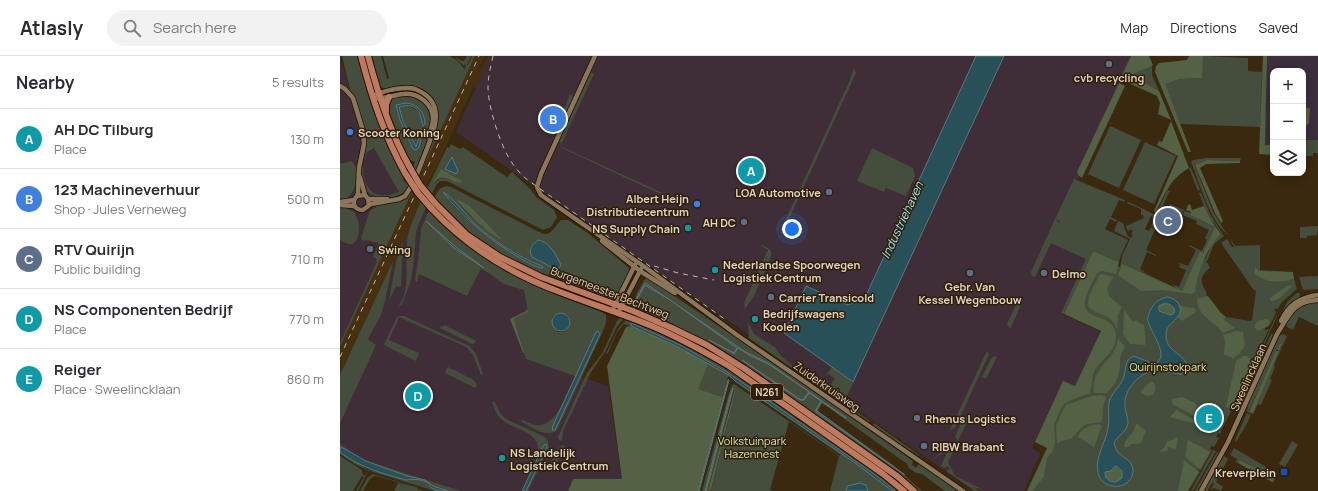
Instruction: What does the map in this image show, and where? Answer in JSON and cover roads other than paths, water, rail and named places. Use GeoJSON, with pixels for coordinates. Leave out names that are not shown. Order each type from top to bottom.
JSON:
{"type":"FeatureCollection","features":[{"type":"Feature","properties":{"kind":"main road","name":"Burgemeester Bechtweg"},"geometry":{"type":"LineString","coordinates":[[361,56],[373,98],[387,137],[405,173],[418,193],[467,235],[500,257],[541,276],[618,305],[672,328],[700,342],[745,369],[897,476],[914,491]]}},
{"type":"Feature","properties":{"kind":"main road","name":"Burgemeester Bechtweg"},"geometry":{"type":"LineString","coordinates":[[368,56],[379,97],[399,147],[433,206],[451,229],[463,239],[494,261],[516,273],[558,292],[615,312],[669,334],[729,366],[904,491]]}},
{"type":"Feature","properties":{"kind":"main road"},"geometry":{"type":"LineString","coordinates":[[386,115],[386,104],[390,97]]}},
{"type":"Feature","properties":{"kind":"street","name":"Zuiderkruisweg"},"geometry":{"type":"LineString","coordinates":[[595,56],[541,174],[537,187],[541,195],[636,264],[963,491]]}},
{"type":"Feature","properties":{"kind":"street"},"geometry":{"type":"LineString","coordinates":[[340,86],[353,98],[363,131],[364,144],[354,206]]}},
{"type":"Feature","properties":{"kind":"street"},"geometry":{"type":"LineString","coordinates":[[340,205],[354,206],[358,210],[363,210],[369,205],[405,196],[409,190],[434,131],[436,110],[426,95],[420,91],[412,88],[404,88],[379,97]]}},
{"type":"Feature","properties":{"kind":"street"},"geometry":{"type":"LineString","coordinates":[[340,202],[366,197],[394,198],[404,194],[408,190],[413,180],[432,126],[433,120],[429,107],[417,96],[405,93],[390,97],[373,98]]}},
{"type":"Feature","properties":{"kind":"street"},"geometry":{"type":"LineString","coordinates":[[359,175],[369,205]]}},
{"type":"Feature","properties":{"kind":"street"},"geometry":{"type":"LineString","coordinates":[[615,312],[636,264]]}},
{"type":"Feature","properties":{"kind":"street"},"geometry":{"type":"LineString","coordinates":[[618,305],[642,268]]}},
{"type":"Feature","properties":{"kind":"street","name":"Sweelincklaan"},"geometry":{"type":"LineString","coordinates":[[1201,491],[1238,421],[1283,317],[1290,306],[1304,298],[1318,296]]}},
{"type":"Feature","properties":{"kind":"street","name":"Sweelincklaan"},"geometry":{"type":"LineString","coordinates":[[1276,334],[1288,314],[1295,308],[1306,302],[1318,300]]}},
{"type":"Feature","properties":{"kind":"water","name":"Industriehaven"},"geometry":{"type":"Polygon","coordinates":[[[976,56],[1004,56],[853,382],[784,333],[806,286],[848,305],[865,298],[976,56]]]}},
{"type":"Feature","properties":{"kind":"water"},"geometry":{"type":"Polygon","coordinates":[[[406,103],[417,107],[424,116],[425,120],[425,124],[423,126],[421,117],[414,107],[399,107],[403,121],[416,147],[419,138],[421,138],[419,147],[416,150],[413,149],[400,120],[396,105],[406,103]]]}},
{"type":"Feature","properties":{"kind":"water"},"geometry":{"type":"Polygon","coordinates":[[[452,157],[458,171],[456,174],[445,169],[452,157]]]}},
{"type":"Feature","properties":{"kind":"water"},"geometry":{"type":"Polygon","coordinates":[[[443,192],[455,202],[474,223],[490,236],[506,248],[542,266],[543,268],[523,260],[488,237],[451,202],[443,192]]]}},
{"type":"Feature","properties":{"kind":"water"},"geometry":{"type":"Polygon","coordinates":[[[426,221],[457,248],[484,268],[455,249],[426,221]]]}},
{"type":"Feature","properties":{"kind":"water"},"geometry":{"type":"Polygon","coordinates":[[[538,240],[546,243],[552,249],[561,265],[559,268],[553,268],[532,257],[530,252],[531,247],[538,240]]]}},
{"type":"Feature","properties":{"kind":"water"},"geometry":{"type":"Polygon","coordinates":[[[645,283],[668,299],[645,285],[636,301],[637,303],[635,301],[645,283]]]}},
{"type":"Feature","properties":{"kind":"water"},"geometry":{"type":"Polygon","coordinates":[[[1168,297],[1174,299],[1178,303],[1180,311],[1177,318],[1167,329],[1166,338],[1169,346],[1184,360],[1188,367],[1186,371],[1181,374],[1160,371],[1147,373],[1137,379],[1129,389],[1125,401],[1128,424],[1125,431],[1114,443],[1118,452],[1130,462],[1133,471],[1128,482],[1123,485],[1112,486],[1102,481],[1099,476],[1098,469],[1099,457],[1107,433],[1110,399],[1123,379],[1128,360],[1134,356],[1154,364],[1159,361],[1161,351],[1148,321],[1148,317],[1154,304],[1159,300],[1168,297]],[[1169,304],[1159,306],[1159,311],[1171,315],[1173,314],[1175,311],[1172,306],[1169,304]],[[1116,466],[1111,471],[1105,472],[1108,480],[1116,482],[1122,478],[1122,471],[1116,466]]]}},
{"type":"Feature","properties":{"kind":"water"},"geometry":{"type":"Polygon","coordinates":[[[676,304],[744,351],[770,364],[846,418],[822,402],[816,410],[821,401],[809,393],[803,400],[809,392],[770,365],[738,348],[734,354],[709,340],[734,353],[737,348],[676,304]]]}},
{"type":"Feature","properties":{"kind":"water"},"geometry":{"type":"Polygon","coordinates":[[[557,313],[565,313],[570,318],[568,329],[565,331],[557,331],[552,326],[552,318],[557,313]]]}},
{"type":"Feature","properties":{"kind":"water"},"geometry":{"type":"Polygon","coordinates":[[[631,323],[682,346],[730,374],[874,474],[895,491],[892,491],[858,465],[735,381],[730,376],[676,346],[631,326],[631,323]]]}},
{"type":"Feature","properties":{"kind":"water"},"geometry":{"type":"Polygon","coordinates":[[[598,331],[600,334],[555,430],[553,430],[554,423],[596,332],[598,331]]]}},
{"type":"Feature","properties":{"kind":"water"},"geometry":{"type":"Polygon","coordinates":[[[742,360],[801,400],[800,400],[742,360]]]}},
{"type":"Feature","properties":{"kind":"water"},"geometry":{"type":"Polygon","coordinates":[[[728,380],[729,380],[698,491],[728,380]]]}},
{"type":"Feature","properties":{"kind":"water"},"geometry":{"type":"Polygon","coordinates":[[[733,388],[706,491],[705,491],[729,399],[733,388]]]}},
{"type":"Feature","properties":{"kind":"water"},"geometry":{"type":"Polygon","coordinates":[[[816,410],[817,411],[905,475],[816,412],[816,410]]]}},
{"type":"Feature","properties":{"kind":"water"},"geometry":{"type":"Polygon","coordinates":[[[546,444],[547,447],[526,491],[522,491],[544,445],[546,444]]]}},
{"type":"Feature","properties":{"kind":"water"},"geometry":{"type":"Polygon","coordinates":[[[340,447],[366,461],[407,476],[425,480],[433,486],[448,491],[434,489],[430,487],[428,483],[423,481],[414,479],[406,480],[372,469],[348,458],[340,452],[340,447]]]}},
{"type":"Feature","properties":{"kind":"water"},"geometry":{"type":"Polygon","coordinates":[[[860,483],[866,485],[868,491],[846,491],[847,486],[860,483]]]}},
{"type":"Feature","properties":{"kind":"railway"},"geometry":{"type":"LineString","coordinates":[[340,357],[479,56]]}},
{"type":"Feature","properties":{"kind":"railway"},"geometry":{"type":"LineString","coordinates":[[493,56],[488,83],[488,95],[495,123],[505,151],[518,171],[529,181],[726,320]]}},
{"type":"Feature","properties":{"kind":"railway"},"geometry":{"type":"LineString","coordinates":[[654,266],[678,273],[714,280]]}},
{"type":"Feature","properties":{"kind":"place","name":"cvb recycling"},"geometry":{"type":"Point","coordinates":[1109,64]}},
{"type":"Feature","properties":{"kind":"place","name":"123 Machineverhuur"},"geometry":{"type":"Point","coordinates":[553,119]}},
{"type":"Feature","properties":{"kind":"place","name":"Scooter Koning"},"geometry":{"type":"Point","coordinates":[350,132]}},
{"type":"Feature","properties":{"kind":"place","name":"AH DC Tilburg"},"geometry":{"type":"Point","coordinates":[751,171]}},
{"type":"Feature","properties":{"kind":"place","name":"LOA Automotive"},"geometry":{"type":"Point","coordinates":[829,192]}},
{"type":"Feature","properties":{"kind":"place","name":"Albert Heijn Distributiecentrum"},"geometry":{"type":"Point","coordinates":[697,204]}},
{"type":"Feature","properties":{"kind":"place","name":"RTV Quirijn"},"geometry":{"type":"Point","coordinates":[1168,221]}},
{"type":"Feature","properties":{"kind":"place","name":"AH DC"},"geometry":{"type":"Point","coordinates":[744,222]}},
{"type":"Feature","properties":{"kind":"place","name":"NS Supply Chain"},"geometry":{"type":"Point","coordinates":[688,228]}},
{"type":"Feature","properties":{"kind":"place","name":"Swing"},"geometry":{"type":"Point","coordinates":[370,249]}},
{"type":"Feature","properties":{"kind":"place","name":"Nederlandse Spoorwegen Logistiek Centrum"},"geometry":{"type":"Point","coordinates":[715,270]}},
{"type":"Feature","properties":{"kind":"place","name":"Gebr. Van Kessel Wegenbouw"},"geometry":{"type":"Point","coordinates":[970,273]}},
{"type":"Feature","properties":{"kind":"place","name":"Delmo"},"geometry":{"type":"Point","coordinates":[1044,273]}},
{"type":"Feature","properties":{"kind":"place","name":"Carrier Transicold"},"geometry":{"type":"Point","coordinates":[771,297]}},
{"type":"Feature","properties":{"kind":"place","name":"Bedrijfswagens Koolen"},"geometry":{"type":"Point","coordinates":[755,319]}},
{"type":"Feature","properties":{"kind":"place","name":"NS Componenten Bedrijf"},"geometry":{"type":"Point","coordinates":[418,396]}},
{"type":"Feature","properties":{"kind":"place","name":"Rhenus Logistics"},"geometry":{"type":"Point","coordinates":[917,418]}},
{"type":"Feature","properties":{"kind":"place","name":"Reiger"},"geometry":{"type":"Point","coordinates":[1209,418]}},
{"type":"Feature","properties":{"kind":"place","name":"RIBW Brabant"},"geometry":{"type":"Point","coordinates":[924,446]}},
{"type":"Feature","properties":{"kind":"place","name":"NS Landelijk Logistiek Centrum"},"geometry":{"type":"Point","coordinates":[502,458]}},
{"type":"Feature","properties":{"kind":"place","name":"Kreverplein"},"geometry":{"type":"Point","coordinates":[1284,472]}},
{"type":"Feature","properties":{"kind":"park label","name":"Quirijnstokpark"},"geometry":{"type":"Point","coordinates":[1168,366]}},
{"type":"Feature","properties":{"kind":"park label","name":"Volkstuinpark Hazennest"},"geometry":{"type":"Point","coordinates":[752,446]}}]}
